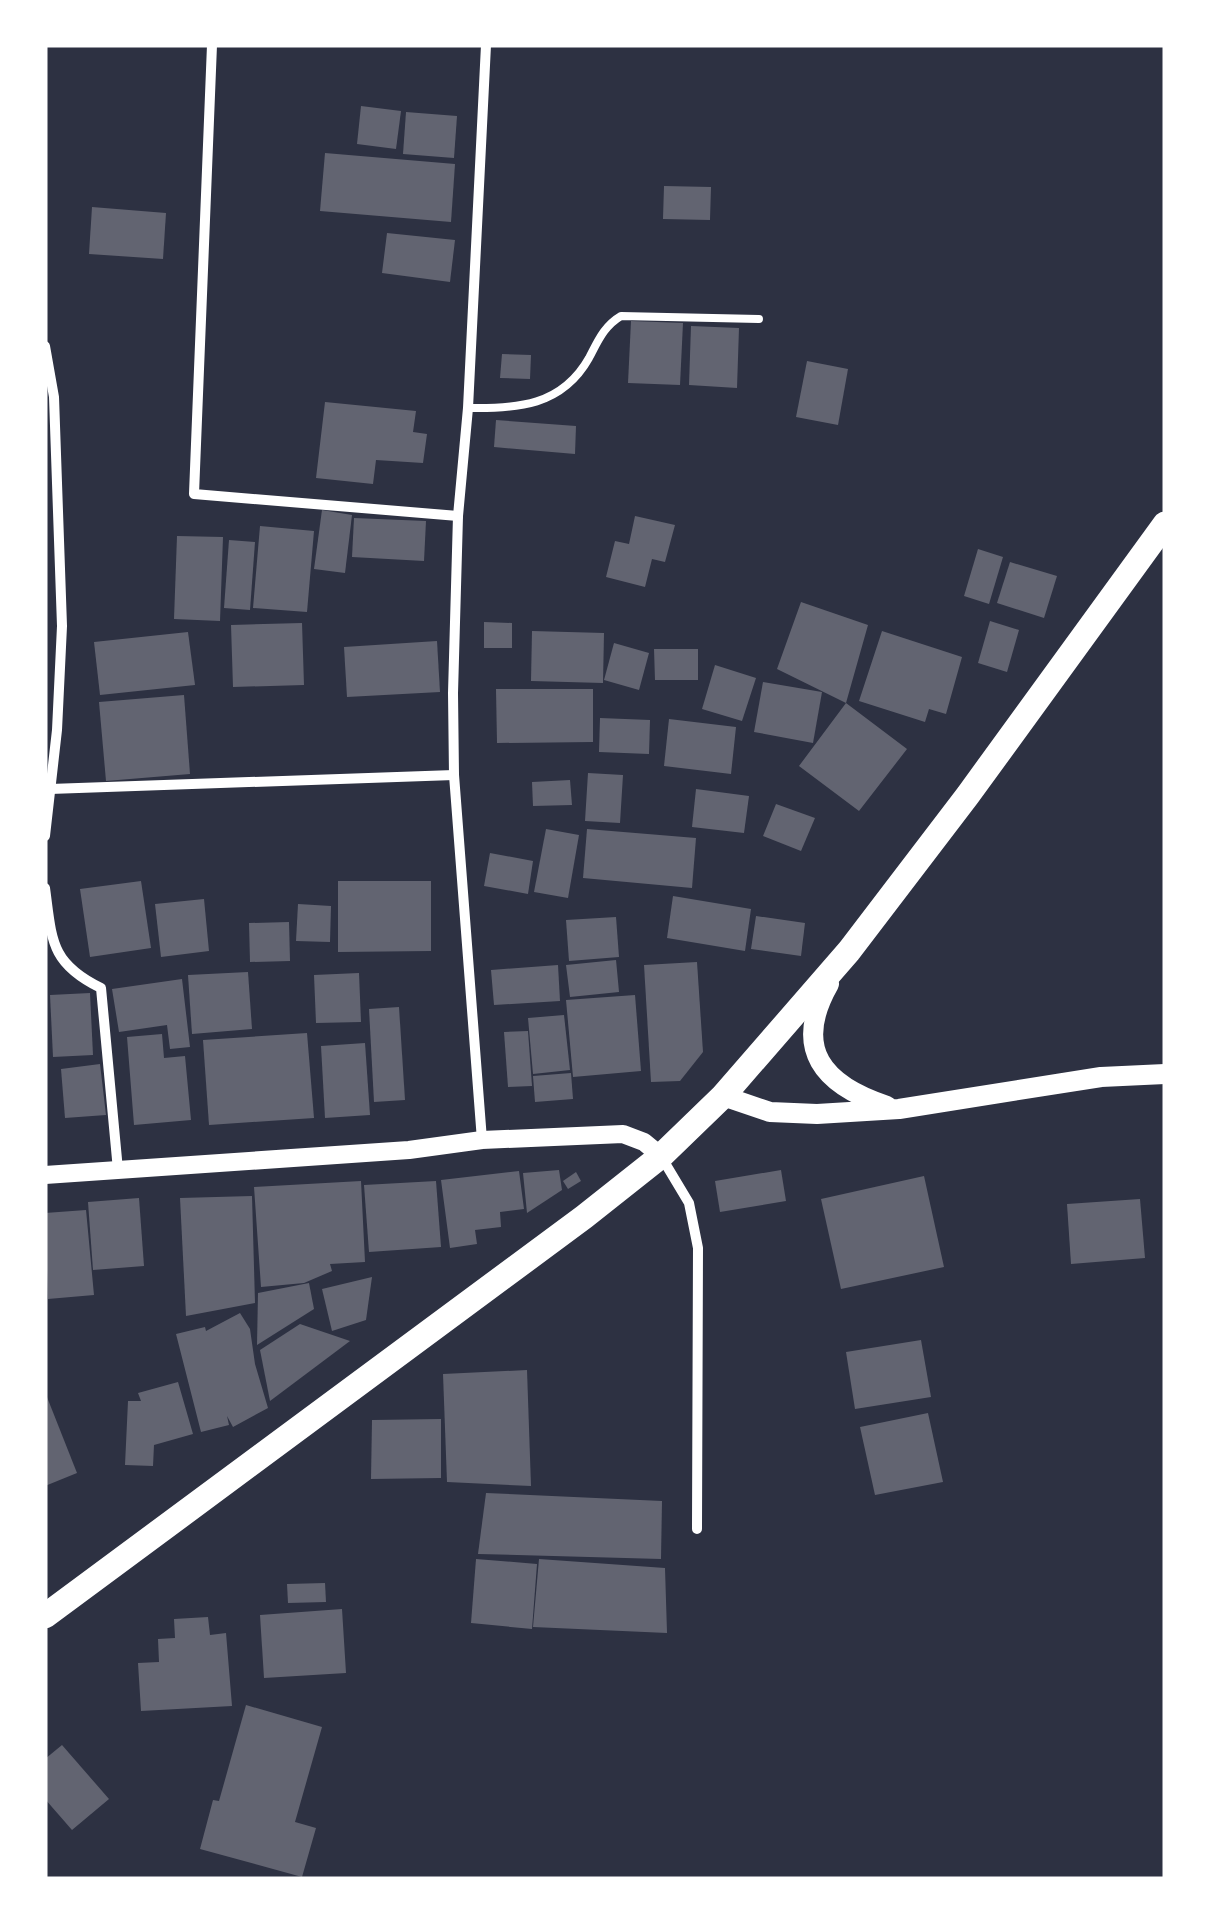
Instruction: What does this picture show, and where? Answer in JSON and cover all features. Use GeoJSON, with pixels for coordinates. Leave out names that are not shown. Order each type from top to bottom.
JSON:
{"type":"FeatureCollection","features":[{"type":"Feature","properties":{"kind":"main road"},"geometry":{"type":"LineString","coordinates":[[45,1616],[476,1299],[661,1156],[723,1096],[849,951],[1165,524]]}},
{"type":"Feature","properties":{"kind":"main road"},"geometry":{"type":"LineString","coordinates":[[849,951],[819,1002],[813,1045],[831,1078],[842,1087],[899,1109]]}},
{"type":"Feature","properties":{"kind":"main road"},"geometry":{"type":"LineString","coordinates":[[723,1096],[770,1112],[817,1114],[899,1109],[1049,1084],[1165,1074]]}},
{"type":"Feature","properties":{"kind":"street"},"geometry":{"type":"LineString","coordinates":[[212,45],[194,494],[458,516]]}},
{"type":"Feature","properties":{"kind":"street"},"geometry":{"type":"LineString","coordinates":[[482,1140],[454,775],[458,516],[468,408],[486,45]]}},
{"type":"Feature","properties":{"kind":"street"},"geometry":{"type":"LineString","coordinates":[[45,346],[54,396],[62,626],[45,836]]}},
{"type":"Feature","properties":{"kind":"street"},"geometry":{"type":"LineString","coordinates":[[50,789],[454,775]]}},
{"type":"Feature","properties":{"kind":"street"},"geometry":{"type":"LineString","coordinates":[[45,888],[58,958],[78,977],[101,988],[118,1170]]}},
{"type":"Feature","properties":{"kind":"street"},"geometry":{"type":"LineString","coordinates":[[45,1175],[410,1150],[482,1140],[632,1136],[661,1156],[689,1204],[698,1248],[697,1529]]}},
{"type":"Feature","properties":{"kind":"lane"},"geometry":{"type":"LineString","coordinates":[[468,408],[507,409],[550,398],[583,369],[609,322],[621,316],[759,319]]}},
{"type":"Feature","properties":{"kind":"building"},"geometry":{"type":"Polygon","coordinates":[[[361,106],[401,111],[396,149],[357,144],[361,106]]]}},
{"type":"Feature","properties":{"kind":"building"},"geometry":{"type":"Polygon","coordinates":[[[406,112],[457,116],[454,158],[403,154],[406,112]]]}},
{"type":"Feature","properties":{"kind":"building"},"geometry":{"type":"Polygon","coordinates":[[[325,153],[455,164],[451,222],[320,211],[325,153]]]}},
{"type":"Feature","properties":{"kind":"building"},"geometry":{"type":"Polygon","coordinates":[[[664,186],[711,187],[710,220],[663,219],[664,186]]]}},
{"type":"Feature","properties":{"kind":"building"},"geometry":{"type":"Polygon","coordinates":[[[92,207],[166,213],[163,259],[89,254],[92,207]]]}},
{"type":"Feature","properties":{"kind":"building"},"geometry":{"type":"Polygon","coordinates":[[[387,233],[455,240],[450,282],[382,273],[387,233]]]}},
{"type":"Feature","properties":{"kind":"building"},"geometry":{"type":"Polygon","coordinates":[[[631,321],[683,323],[680,385],[628,383],[631,321]]]}},
{"type":"Feature","properties":{"kind":"building"},"geometry":{"type":"Polygon","coordinates":[[[691,326],[739,328],[737,388],[689,385],[691,326]]]}},
{"type":"Feature","properties":{"kind":"building"},"geometry":{"type":"Polygon","coordinates":[[[502,354],[531,355],[530,379],[500,378],[502,354]]]}},
{"type":"Feature","properties":{"kind":"building"},"geometry":{"type":"Polygon","coordinates":[[[807,361],[848,369],[838,425],[796,417],[807,361]]]}},
{"type":"Feature","properties":{"kind":"building"},"geometry":{"type":"Polygon","coordinates":[[[325,402],[416,411],[413,432],[427,434],[423,463],[376,460],[373,484],[316,478],[325,402]]]}},
{"type":"Feature","properties":{"kind":"building"},"geometry":{"type":"Polygon","coordinates":[[[496,420],[576,426],[575,454],[494,447],[496,420]]]}},
{"type":"Feature","properties":{"kind":"building"},"geometry":{"type":"Polygon","coordinates":[[[322,510],[352,515],[345,573],[314,569],[322,510]]]}},
{"type":"Feature","properties":{"kind":"building"},"geometry":{"type":"Polygon","coordinates":[[[635,516],[675,525],[665,562],[652,559],[645,587],[606,577],[615,541],[629,544],[635,516]]]}},
{"type":"Feature","properties":{"kind":"building"},"geometry":{"type":"Polygon","coordinates":[[[354,518],[426,521],[424,561],[352,557],[354,518]]]}},
{"type":"Feature","properties":{"kind":"building"},"geometry":{"type":"Polygon","coordinates":[[[260,526],[314,531],[307,612],[253,608],[260,526]]]}},
{"type":"Feature","properties":{"kind":"building"},"geometry":{"type":"Polygon","coordinates":[[[177,536],[223,537],[220,621],[174,619],[177,536]]]}},
{"type":"Feature","properties":{"kind":"building"},"geometry":{"type":"Polygon","coordinates":[[[229,540],[255,542],[250,610],[224,608],[229,540]]]}},
{"type":"Feature","properties":{"kind":"building"},"geometry":{"type":"Polygon","coordinates":[[[978,549],[1003,557],[989,604],[964,596],[978,549]]]}},
{"type":"Feature","properties":{"kind":"building"},"geometry":{"type":"Polygon","coordinates":[[[1010,562],[1057,576],[1044,618],[997,603],[1010,562]]]}},
{"type":"Feature","properties":{"kind":"building"},"geometry":{"type":"Polygon","coordinates":[[[801,602],[868,625],[846,703],[777,669],[801,602]]]}},
{"type":"Feature","properties":{"kind":"building"},"geometry":{"type":"Polygon","coordinates":[[[990,621],[1019,630],[1007,672],[978,663],[990,621]]]}},
{"type":"Feature","properties":{"kind":"building"},"geometry":{"type":"Polygon","coordinates":[[[484,622],[512,623],[512,648],[484,648],[484,622]]]}},
{"type":"Feature","properties":{"kind":"building"},"geometry":{"type":"Polygon","coordinates":[[[302,623],[304,685],[233,687],[231,625],[302,623]]]}},
{"type":"Feature","properties":{"kind":"building"},"geometry":{"type":"Polygon","coordinates":[[[532,631],[604,633],[603,683],[531,681],[532,631]]]}},
{"type":"Feature","properties":{"kind":"building"},"geometry":{"type":"Polygon","coordinates":[[[882,631],[962,657],[946,714],[929,709],[925,722],[859,701],[882,631]]]}},
{"type":"Feature","properties":{"kind":"building"},"geometry":{"type":"Polygon","coordinates":[[[188,632],[195,685],[100,695],[94,642],[188,632]]]}},
{"type":"Feature","properties":{"kind":"building"},"geometry":{"type":"Polygon","coordinates":[[[437,641],[440,692],[347,697],[344,647],[437,641]]]}},
{"type":"Feature","properties":{"kind":"building"},"geometry":{"type":"Polygon","coordinates":[[[614,643],[649,653],[639,690],[604,680],[614,643]]]}},
{"type":"Feature","properties":{"kind":"building"},"geometry":{"type":"Polygon","coordinates":[[[654,649],[698,649],[698,680],[655,680],[654,649]]]}},
{"type":"Feature","properties":{"kind":"building"},"geometry":{"type":"Polygon","coordinates":[[[715,665],[756,678],[742,721],[702,709],[715,665]]]}},
{"type":"Feature","properties":{"kind":"building"},"geometry":{"type":"Polygon","coordinates":[[[763,682],[822,692],[813,743],[754,732],[763,682]]]}},
{"type":"Feature","properties":{"kind":"building"},"geometry":{"type":"Polygon","coordinates":[[[496,689],[593,689],[593,742],[497,743],[496,689]]]}},
{"type":"Feature","properties":{"kind":"building"},"geometry":{"type":"Polygon","coordinates":[[[184,695],[190,774],[106,781],[99,702],[184,695]]]}},
{"type":"Feature","properties":{"kind":"building"},"geometry":{"type":"Polygon","coordinates":[[[846,703],[907,749],[859,811],[799,766],[846,703]]]}},
{"type":"Feature","properties":{"kind":"building"},"geometry":{"type":"Polygon","coordinates":[[[600,718],[650,720],[649,754],[599,752],[600,718]]]}},
{"type":"Feature","properties":{"kind":"building"},"geometry":{"type":"Polygon","coordinates":[[[669,719],[736,727],[731,774],[664,766],[669,719]]]}},
{"type":"Feature","properties":{"kind":"building"},"geometry":{"type":"Polygon","coordinates":[[[588,773],[623,775],[620,823],[585,821],[588,773]]]}},
{"type":"Feature","properties":{"kind":"building"},"geometry":{"type":"Polygon","coordinates":[[[570,780],[572,805],[533,806],[532,782],[570,780]]]}},
{"type":"Feature","properties":{"kind":"building"},"geometry":{"type":"Polygon","coordinates":[[[696,789],[749,796],[744,833],[692,827],[696,789]]]}},
{"type":"Feature","properties":{"kind":"building"},"geometry":{"type":"Polygon","coordinates":[[[776,804],[815,818],[801,851],[763,836],[776,804]]]}},
{"type":"Feature","properties":{"kind":"building"},"geometry":{"type":"Polygon","coordinates":[[[546,829],[579,835],[568,898],[534,892],[546,829]]]}},
{"type":"Feature","properties":{"kind":"building"},"geometry":{"type":"Polygon","coordinates":[[[587,829],[696,838],[692,888],[583,878],[587,829]]]}},
{"type":"Feature","properties":{"kind":"building"},"geometry":{"type":"Polygon","coordinates":[[[490,853],[533,861],[528,894],[484,886],[490,853]]]}},
{"type":"Feature","properties":{"kind":"building"},"geometry":{"type":"Polygon","coordinates":[[[141,881],[151,948],[90,957],[80,889],[141,881]]]}},
{"type":"Feature","properties":{"kind":"building"},"geometry":{"type":"Polygon","coordinates":[[[338,881],[431,881],[431,951],[338,952],[338,881]]]}},
{"type":"Feature","properties":{"kind":"building"},"geometry":{"type":"Polygon","coordinates":[[[673,896],[751,909],[745,951],[667,938],[673,896]]]}},
{"type":"Feature","properties":{"kind":"building"},"geometry":{"type":"Polygon","coordinates":[[[204,899],[209,951],[161,957],[155,904],[204,899]]]}},
{"type":"Feature","properties":{"kind":"building"},"geometry":{"type":"Polygon","coordinates":[[[298,904],[331,906],[330,942],[296,941],[298,904]]]}},
{"type":"Feature","properties":{"kind":"building"},"geometry":{"type":"Polygon","coordinates":[[[756,916],[805,923],[801,956],[751,949],[756,916]]]}},
{"type":"Feature","properties":{"kind":"building"},"geometry":{"type":"Polygon","coordinates":[[[616,917],[619,957],[569,961],[566,920],[616,917]]]}},
{"type":"Feature","properties":{"kind":"building"},"geometry":{"type":"Polygon","coordinates":[[[289,922],[290,961],[250,962],[249,923],[289,922]]]}},
{"type":"Feature","properties":{"kind":"building"},"geometry":{"type":"Polygon","coordinates":[[[616,960],[619,992],[570,997],[566,965],[616,960]]]}},
{"type":"Feature","properties":{"kind":"building"},"geometry":{"type":"Polygon","coordinates":[[[697,962],[703,1052],[680,1081],[651,1082],[644,965],[697,962]]]}},
{"type":"Feature","properties":{"kind":"building"},"geometry":{"type":"Polygon","coordinates":[[[558,965],[560,1001],[494,1005],[491,970],[558,965]]]}},
{"type":"Feature","properties":{"kind":"building"},"geometry":{"type":"Polygon","coordinates":[[[248,972],[252,1029],[192,1034],[188,975],[248,972]]]}},
{"type":"Feature","properties":{"kind":"building"},"geometry":{"type":"Polygon","coordinates":[[[359,973],[361,1022],[316,1023],[314,975],[359,973]]]}},
{"type":"Feature","properties":{"kind":"building"},"geometry":{"type":"Polygon","coordinates":[[[182,979],[190,1047],[170,1049],[167,1025],[119,1032],[112,989],[182,979]]]}},
{"type":"Feature","properties":{"kind":"building"},"geometry":{"type":"Polygon","coordinates":[[[90,993],[93,1055],[53,1057],[50,995],[90,993]]]}},
{"type":"Feature","properties":{"kind":"building"},"geometry":{"type":"Polygon","coordinates":[[[635,995],[641,1071],[573,1077],[566,1000],[635,995]]]}},
{"type":"Feature","properties":{"kind":"building"},"geometry":{"type":"Polygon","coordinates":[[[399,1007],[405,1100],[374,1102],[369,1009],[399,1007]]]}},
{"type":"Feature","properties":{"kind":"building"},"geometry":{"type":"Polygon","coordinates":[[[564,1015],[570,1070],[533,1074],[528,1018],[564,1015]]]}},
{"type":"Feature","properties":{"kind":"building"},"geometry":{"type":"Polygon","coordinates":[[[528,1031],[532,1086],[508,1087],[504,1032],[528,1031]]]}},
{"type":"Feature","properties":{"kind":"building"},"geometry":{"type":"Polygon","coordinates":[[[307,1033],[314,1118],[209,1125],[203,1040],[307,1033]]]}},
{"type":"Feature","properties":{"kind":"building"},"geometry":{"type":"Polygon","coordinates":[[[162,1034],[164,1058],[185,1056],[191,1120],[134,1125],[127,1037],[162,1034]]]}},
{"type":"Feature","properties":{"kind":"building"},"geometry":{"type":"Polygon","coordinates":[[[365,1043],[370,1115],[325,1118],[321,1046],[365,1043]]]}},
{"type":"Feature","properties":{"kind":"building"},"geometry":{"type":"Polygon","coordinates":[[[100,1064],[106,1115],[65,1118],[61,1069],[100,1064]]]}},
{"type":"Feature","properties":{"kind":"building"},"geometry":{"type":"Polygon","coordinates":[[[571,1073],[573,1099],[535,1102],[533,1076],[571,1073]]]}},
{"type":"Feature","properties":{"kind":"building"},"geometry":{"type":"Polygon","coordinates":[[[559,1170],[562,1190],[527,1213],[523,1173],[559,1170]]]}},
{"type":"Feature","properties":{"kind":"building"},"geometry":{"type":"Polygon","coordinates":[[[781,1170],[786,1201],[720,1212],[715,1181],[781,1170]]]}},
{"type":"Feature","properties":{"kind":"building"},"geometry":{"type":"Polygon","coordinates":[[[519,1171],[524,1209],[500,1212],[501,1227],[475,1230],[477,1244],[450,1248],[441,1180],[519,1171]]]}},
{"type":"Feature","properties":{"kind":"building"},"geometry":{"type":"Polygon","coordinates":[[[576,1172],[581,1181],[568,1189],[563,1181],[576,1172]]]}},
{"type":"Feature","properties":{"kind":"building"},"geometry":{"type":"Polygon","coordinates":[[[924,1176],[944,1267],[841,1289],[821,1199],[924,1176]]]}},
{"type":"Feature","properties":{"kind":"building"},"geometry":{"type":"Polygon","coordinates":[[[361,1181],[365,1262],[330,1264],[332,1271],[304,1283],[261,1287],[254,1187],[361,1181]]]}},
{"type":"Feature","properties":{"kind":"building"},"geometry":{"type":"Polygon","coordinates":[[[436,1181],[441,1247],[369,1252],[364,1185],[436,1181]]]}},
{"type":"Feature","properties":{"kind":"building"},"geometry":{"type":"Polygon","coordinates":[[[252,1196],[255,1303],[186,1316],[180,1198],[252,1196]]]}},
{"type":"Feature","properties":{"kind":"building"},"geometry":{"type":"Polygon","coordinates":[[[139,1198],[144,1266],[93,1270],[88,1202],[139,1198]]]}},
{"type":"Feature","properties":{"kind":"building"},"geometry":{"type":"Polygon","coordinates":[[[1140,1199],[1145,1258],[1071,1264],[1067,1204],[1140,1199]]]}},
{"type":"Feature","properties":{"kind":"building"},"geometry":{"type":"Polygon","coordinates":[[[86,1210],[94,1295],[48,1299],[45,1213],[86,1210]]]}},
{"type":"Feature","properties":{"kind":"building"},"geometry":{"type":"Polygon","coordinates":[[[372,1277],[366,1320],[332,1331],[322,1289],[372,1277]]]}},
{"type":"Feature","properties":{"kind":"building"},"geometry":{"type":"Polygon","coordinates":[[[309,1283],[314,1309],[257,1345],[258,1293],[309,1283]]]}},
{"type":"Feature","properties":{"kind":"building"},"geometry":{"type":"Polygon","coordinates":[[[240,1313],[250,1329],[268,1408],[233,1427],[227,1416],[229,1425],[201,1432],[176,1334],[205,1327],[206,1331],[240,1313]]]}},
{"type":"Feature","properties":{"kind":"building"},"geometry":{"type":"Polygon","coordinates":[[[300,1324],[350,1341],[270,1401],[260,1350],[300,1324]]]}},
{"type":"Feature","properties":{"kind":"building"},"geometry":{"type":"Polygon","coordinates":[[[921,1340],[931,1397],[855,1409],[846,1352],[921,1340]]]}},
{"type":"Feature","properties":{"kind":"building"},"geometry":{"type":"Polygon","coordinates":[[[527,1370],[531,1486],[447,1482],[443,1374],[527,1370]]]}},
{"type":"Feature","properties":{"kind":"building"},"geometry":{"type":"Polygon","coordinates":[[[178,1382],[193,1434],[154,1445],[153,1466],[125,1465],[128,1401],[141,1401],[138,1393],[178,1382]]]}},
{"type":"Feature","properties":{"kind":"building"},"geometry":{"type":"Polygon","coordinates":[[[45,1392],[77,1473],[45,1486],[45,1392]]]}},
{"type":"Feature","properties":{"kind":"building"},"geometry":{"type":"Polygon","coordinates":[[[928,1413],[943,1482],[875,1495],[860,1427],[928,1413]]]}},
{"type":"Feature","properties":{"kind":"building"},"geometry":{"type":"Polygon","coordinates":[[[441,1419],[441,1478],[371,1479],[372,1420],[441,1419]]]}},
{"type":"Feature","properties":{"kind":"building"},"geometry":{"type":"Polygon","coordinates":[[[486,1493],[662,1501],[661,1559],[478,1554],[486,1493]]]}},
{"type":"Feature","properties":{"kind":"building"},"geometry":{"type":"Polygon","coordinates":[[[476,1559],[537,1564],[532,1629],[471,1623],[476,1559]]]}},
{"type":"Feature","properties":{"kind":"building"},"geometry":{"type":"Polygon","coordinates":[[[539,1559],[665,1568],[667,1633],[533,1627],[539,1559]]]}},
{"type":"Feature","properties":{"kind":"building"},"geometry":{"type":"Polygon","coordinates":[[[325,1583],[326,1602],[288,1603],[287,1584],[325,1583]]]}},
{"type":"Feature","properties":{"kind":"building"},"geometry":{"type":"Polygon","coordinates":[[[342,1609],[346,1673],[264,1678],[260,1615],[342,1609]]]}},
{"type":"Feature","properties":{"kind":"building"},"geometry":{"type":"Polygon","coordinates":[[[208,1617],[210,1635],[226,1633],[232,1706],[141,1711],[138,1663],[159,1662],[158,1639],[175,1638],[174,1619],[208,1617]]]}},
{"type":"Feature","properties":{"kind":"building"},"geometry":{"type":"Polygon","coordinates":[[[246,1705],[322,1727],[295,1822],[316,1828],[302,1877],[200,1849],[213,1800],[219,1801],[246,1705]]]}},
{"type":"Feature","properties":{"kind":"building"},"geometry":{"type":"Polygon","coordinates":[[[62,1745],[109,1799],[72,1830],[45,1799],[45,1759],[62,1745]]]}}]}
